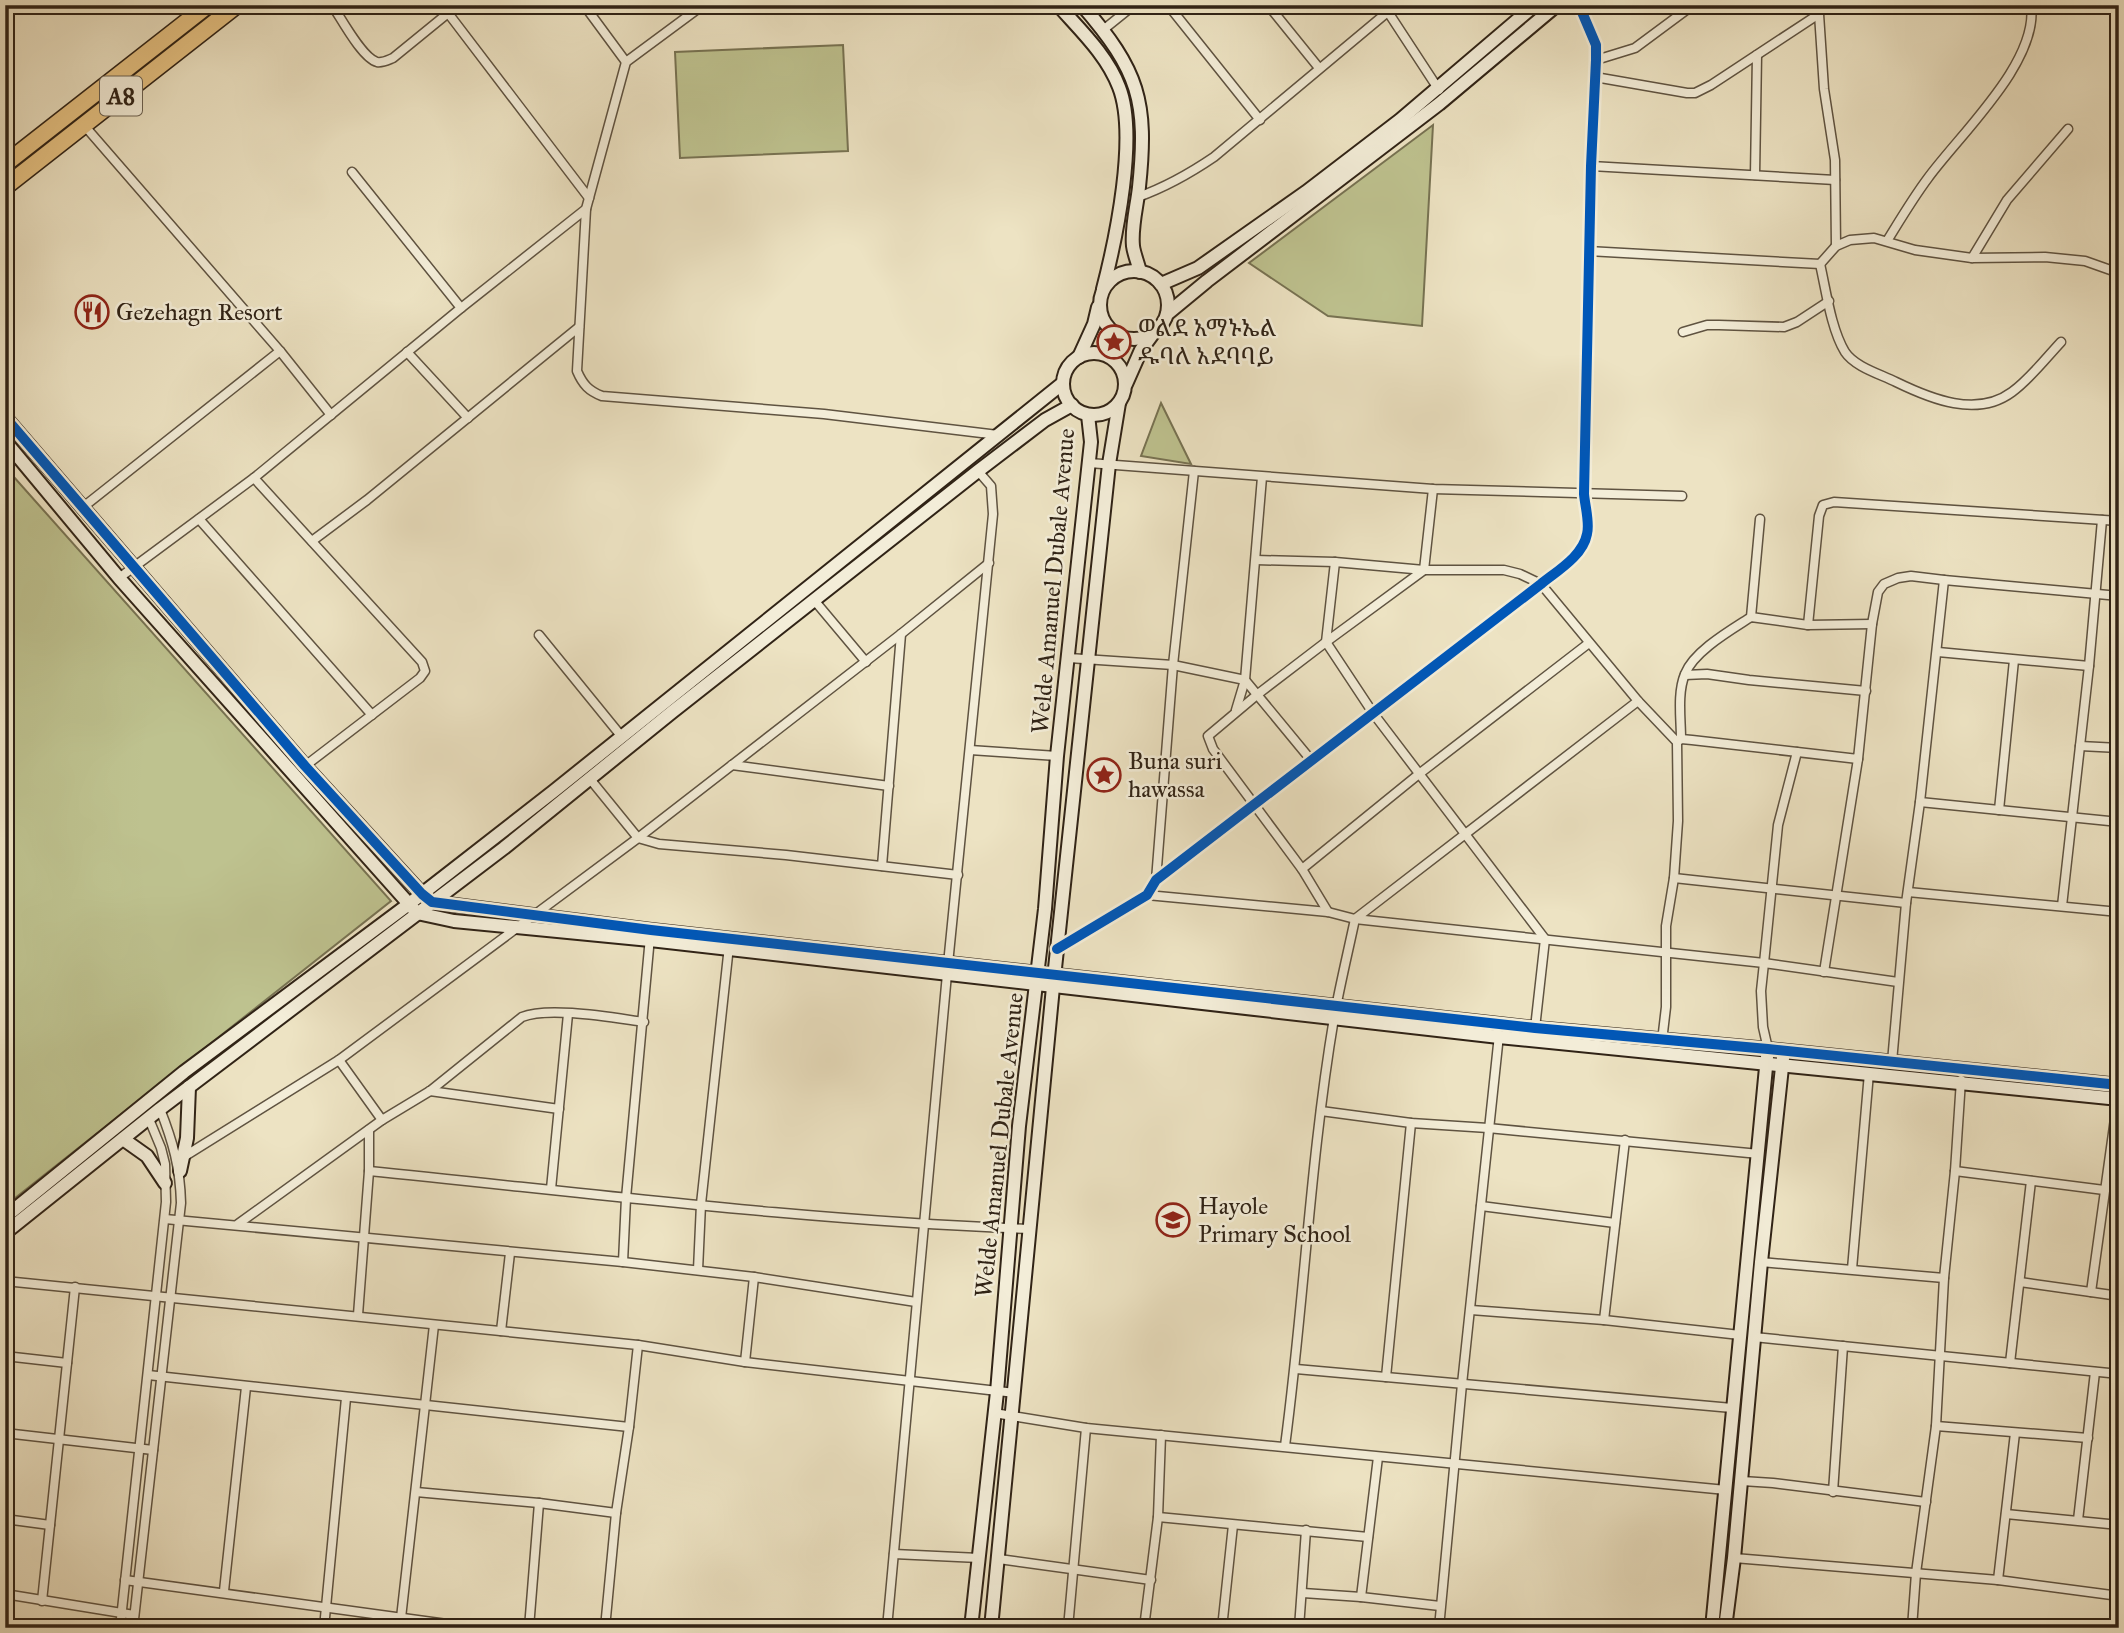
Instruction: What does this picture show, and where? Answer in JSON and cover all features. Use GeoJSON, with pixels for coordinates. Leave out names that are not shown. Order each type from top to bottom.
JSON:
{"type":"FeatureCollection","features":[{"type":"Feature","properties":{"kind":"highway","name":"A8"},"geometry":{"type":"LineString","coordinates":[[5,164],[208,5]]}},
{"type":"Feature","properties":{"kind":"highway","name":"A8"},"geometry":{"type":"LineString","coordinates":[[5,187],[237,5]]}},
{"type":"Feature","properties":{"kind":"main road"},"geometry":{"type":"LineString","coordinates":[[1058,5],[1099,53],[1119,86],[1127,127],[1115,243],[1094,324],[1079,357]]}},
{"type":"Feature","properties":{"kind":"main road"},"geometry":{"type":"LineString","coordinates":[[1082,5],[1124,60],[1141,108],[1142,152],[1133,248],[1140,272]]}},
{"type":"Feature","properties":{"kind":"main road"},"geometry":{"type":"LineString","coordinates":[[1161,284],[1198,268],[1306,191],[1400,120],[1535,5]]}},
{"type":"Feature","properties":{"kind":"main road"},"geometry":{"type":"LineString","coordinates":[[1167,314],[1439,104],[1557,5]]}},
{"type":"Feature","properties":{"kind":"main road"},"geometry":{"type":"LineString","coordinates":[[1099,53],[1112,41]]}},
{"type":"Feature","properties":{"kind":"main road"},"geometry":{"type":"LineString","coordinates":[[991,1628],[1057,949],[1109,464],[1119,403],[1126,384],[1141,350],[1162,326],[1167,314],[1168,302],[1161,284],[1155,278],[1140,272],[1121,273],[1103,289]]}},
{"type":"Feature","properties":{"kind":"main road"},"geometry":{"type":"LineString","coordinates":[[1099,303],[1101,317],[1107,328],[1117,336],[1129,340],[1153,334]]}},
{"type":"Feature","properties":{"kind":"main road"},"geometry":{"type":"LineString","coordinates":[[5,1233],[427,898],[622,737],[1063,383],[1069,365],[1079,357],[1091,353],[1104,354],[1115,360],[1126,384]]}},
{"type":"Feature","properties":{"kind":"main road"},"geometry":{"type":"LineString","coordinates":[[1063,383],[1068,401],[1076,410],[1088,415],[1111,411],[1119,403]]}},
{"type":"Feature","properties":{"kind":"main road"},"geometry":{"type":"LineString","coordinates":[[427,898],[504,848],[978,471],[1045,420],[1072,405]]}},
{"type":"Feature","properties":{"kind":"main road","name":"Welde Amanuel Dubale Avenue"},"geometry":{"type":"LineString","coordinates":[[971,1628],[997,1392],[1019,1126],[1037,979],[1089,463],[1091,442],[1088,415]]}},
{"type":"Feature","properties":{"kind":"main road"},"geometry":{"type":"LineString","coordinates":[[5,417],[304,766],[427,898],[650,935]]}},
{"type":"Feature","properties":{"kind":"main road"},"geometry":{"type":"LineString","coordinates":[[5,441],[120,578],[413,909],[454,921],[650,935],[1336,1012],[1500,1023],[1662,1041],[1869,1073],[1962,1076],[2118,1092]]}},
{"type":"Feature","properties":{"kind":"main road"},"geometry":{"type":"LineString","coordinates":[[1052,834],[1069,838]]}},
{"type":"Feature","properties":{"kind":"main road"},"geometry":{"type":"LineString","coordinates":[[5,1217],[184,1072],[413,909]]}},
{"type":"Feature","properties":{"kind":"main road"},"geometry":{"type":"LineString","coordinates":[[1336,1012],[1499,1037],[1767,1056]]}},
{"type":"Feature","properties":{"kind":"main road"},"geometry":{"type":"LineString","coordinates":[[1712,1628],[1767,1056]]}},
{"type":"Feature","properties":{"kind":"main road"},"geometry":{"type":"LineString","coordinates":[[1783,1058],[1892,1062],[1962,1076]]}},
{"type":"Feature","properties":{"kind":"main road"},"geometry":{"type":"LineString","coordinates":[[1725,1628],[1783,1058]]}},
{"type":"Feature","properties":{"kind":"main road"},"geometry":{"type":"LineString","coordinates":[[180,1171],[185,1156],[189,1087]]}},
{"type":"Feature","properties":{"kind":"main road"},"geometry":{"type":"LineString","coordinates":[[123,1139],[147,1156],[165,1183]]}},
{"type":"Feature","properties":{"kind":"street"},"geometry":{"type":"LineString","coordinates":[[332,5],[365,53],[375,62],[393,58],[458,5]]}},
{"type":"Feature","properties":{"kind":"street"},"geometry":{"type":"LineString","coordinates":[[584,5],[626,62]]}},
{"type":"Feature","properties":{"kind":"street"},"geometry":{"type":"LineString","coordinates":[[703,5],[626,62],[586,209],[579,327],[578,371],[582,383],[602,396],[824,414],[998,435]]}},
{"type":"Feature","properties":{"kind":"street"},"geometry":{"type":"LineString","coordinates":[[1103,30],[1134,5]]}},
{"type":"Feature","properties":{"kind":"street"},"geometry":{"type":"LineString","coordinates":[[1168,5],[1260,120]]}},
{"type":"Feature","properties":{"kind":"street"},"geometry":{"type":"LineString","coordinates":[[1268,5],[1319,68]]}},
{"type":"Feature","properties":{"kind":"street"},"geometry":{"type":"LineString","coordinates":[[1138,197],[1190,174],[1260,120],[1396,5]]}},
{"type":"Feature","properties":{"kind":"street"},"geometry":{"type":"LineString","coordinates":[[1057,949],[1147,895],[1156,880],[1541,584],[1572,559],[1582,546],[1588,534],[1584,494],[1588,251],[1596,60],[1595,45],[1578,5]]}},
{"type":"Feature","properties":{"kind":"street"},"geometry":{"type":"LineString","coordinates":[[1596,60],[1635,48],[1693,5]]}},
{"type":"Feature","properties":{"kind":"street"},"geometry":{"type":"LineString","coordinates":[[1887,241],[1928,177],[2011,72],[2029,39],[2033,20],[2031,5]]}},
{"type":"Feature","properties":{"kind":"street"},"geometry":{"type":"LineString","coordinates":[[1595,77],[1695,93],[1757,55],[1820,10]]}},
{"type":"Feature","properties":{"kind":"street"},"geometry":{"type":"LineString","coordinates":[[1820,10],[1824,89],[1835,160],[1836,246]]}},
{"type":"Feature","properties":{"kind":"street"},"geometry":{"type":"LineString","coordinates":[[1388,12],[1438,88],[1439,104]]}},
{"type":"Feature","properties":{"kind":"street"},"geometry":{"type":"LineString","coordinates":[[448,13],[589,198]]}},
{"type":"Feature","properties":{"kind":"street"},"geometry":{"type":"LineString","coordinates":[[1755,175],[1757,55]]}},
{"type":"Feature","properties":{"kind":"street"},"geometry":{"type":"LineString","coordinates":[[72,111],[331,415]]}},
{"type":"Feature","properties":{"kind":"street"},"geometry":{"type":"LineString","coordinates":[[1972,258],[2007,200],[2068,129]]}},
{"type":"Feature","properties":{"kind":"street"},"geometry":{"type":"LineString","coordinates":[[1591,166],[1835,180]]}},
{"type":"Feature","properties":{"kind":"street"},"geometry":{"type":"LineString","coordinates":[[352,172],[461,308]]}},
{"type":"Feature","properties":{"kind":"street"},"geometry":{"type":"LineString","coordinates":[[120,578],[254,478],[586,209]]}},
{"type":"Feature","properties":{"kind":"street"},"geometry":{"type":"LineString","coordinates":[[1820,264],[1836,246],[1850,240],[1874,238],[1914,250],[1972,258],[2045,257],[2085,261],[2119,273]]}},
{"type":"Feature","properties":{"kind":"street"},"geometry":{"type":"LineString","coordinates":[[1588,251],[1820,264]]}},
{"type":"Feature","properties":{"kind":"street"},"geometry":{"type":"LineString","coordinates":[[1820,264],[1837,333],[1844,351],[1852,360],[1911,389],[1952,403],[1994,403],[2014,391],[2061,341]]}},
{"type":"Feature","properties":{"kind":"street"},"geometry":{"type":"LineString","coordinates":[[1683,332],[1707,325],[1784,327],[1797,322],[1829,301]]}},
{"type":"Feature","properties":{"kind":"street"},"geometry":{"type":"LineString","coordinates":[[312,541],[579,327]]}},
{"type":"Feature","properties":{"kind":"street"},"geometry":{"type":"LineString","coordinates":[[82,508],[280,352]]}},
{"type":"Feature","properties":{"kind":"street"},"geometry":{"type":"LineString","coordinates":[[408,352],[468,418]]}},
{"type":"Feature","properties":{"kind":"street"},"geometry":{"type":"LineString","coordinates":[[1089,463],[1433,489],[1682,496]]}},
{"type":"Feature","properties":{"kind":"street"},"geometry":{"type":"LineString","coordinates":[[887,1628],[916,1302],[989,563],[993,498],[991,486],[978,471]]}},
{"type":"Feature","properties":{"kind":"street"},"geometry":{"type":"LineString","coordinates":[[1156,880],[1173,665],[1194,471]]}},
{"type":"Feature","properties":{"kind":"street"},"geometry":{"type":"LineString","coordinates":[[1236,712],[1245,680],[1262,477]]}},
{"type":"Feature","properties":{"kind":"street"},"geometry":{"type":"LineString","coordinates":[[254,478],[422,662],[425,671],[420,678],[304,766]]}},
{"type":"Feature","properties":{"kind":"street"},"geometry":{"type":"LineString","coordinates":[[1328,912],[1302,869],[1213,749],[1208,736],[1258,694],[1424,570],[1433,489]]}},
{"type":"Feature","properties":{"kind":"street"},"geometry":{"type":"LineString","coordinates":[[1808,625],[1819,516],[1823,505],[1828,503],[2014,512],[2119,521]]}},
{"type":"Feature","properties":{"kind":"street"},"geometry":{"type":"LineString","coordinates":[[199,519],[372,715]]}},
{"type":"Feature","properties":{"kind":"street"},"geometry":{"type":"LineString","coordinates":[[1751,617],[1760,519]]}},
{"type":"Feature","properties":{"kind":"street"},"geometry":{"type":"LineString","coordinates":[[2062,906],[2089,666],[2102,520]]}},
{"type":"Feature","properties":{"kind":"street"},"geometry":{"type":"LineString","coordinates":[[1256,560],[1335,562],[1424,570],[1504,570],[1520,573],[1541,584],[1639,701],[1679,741],[1858,759]]}},
{"type":"Feature","properties":{"kind":"street"},"geometry":{"type":"LineString","coordinates":[[1335,562],[1326,642],[1373,713],[1545,939],[1535,1028]]}},
{"type":"Feature","properties":{"kind":"street"},"geometry":{"type":"LineString","coordinates":[[185,1156],[339,1060],[521,926],[866,662],[989,563]]}},
{"type":"Feature","properties":{"kind":"street"},"geometry":{"type":"LineString","coordinates":[[1824,972],[1858,759],[1872,624],[1878,592],[1884,584],[1911,576],[2119,596]]}},
{"type":"Feature","properties":{"kind":"street"},"geometry":{"type":"LineString","coordinates":[[1892,1062],[1906,904],[1938,652],[1944,580]]}},
{"type":"Feature","properties":{"kind":"street"},"geometry":{"type":"LineString","coordinates":[[814,600],[866,662]]}},
{"type":"Feature","properties":{"kind":"street"},"geometry":{"type":"LineString","coordinates":[[1662,1041],[1666,1007],[1666,926],[1674,877],[1681,701],[1685,675],[1703,651],[1751,617],[1808,625],[1872,624]]}},
{"type":"Feature","properties":{"kind":"street"},"geometry":{"type":"LineString","coordinates":[[882,866],[901,634]]}},
{"type":"Feature","properties":{"kind":"street"},"geometry":{"type":"LineString","coordinates":[[539,635],[622,737]]}},
{"type":"Feature","properties":{"kind":"street"},"geometry":{"type":"LineString","coordinates":[[1302,869],[1419,774],[1590,643]]}},
{"type":"Feature","properties":{"kind":"street"},"geometry":{"type":"LineString","coordinates":[[1938,652],[2089,666]]}},
{"type":"Feature","properties":{"kind":"street"},"geometry":{"type":"LineString","coordinates":[[1069,658],[1173,665],[1245,680],[1311,760]]}},
{"type":"Feature","properties":{"kind":"street"},"geometry":{"type":"LineString","coordinates":[[1999,810],[2014,660]]}},
{"type":"Feature","properties":{"kind":"street"},"geometry":{"type":"LineString","coordinates":[[1685,675],[1707,674],[1866,691]]}},
{"type":"Feature","properties":{"kind":"street"},"geometry":{"type":"LineString","coordinates":[[1285,1446],[1296,1369],[1321,1111],[1336,1012],[1355,919],[1639,701]]}},
{"type":"Feature","properties":{"kind":"street"},"geometry":{"type":"LineString","coordinates":[[2080,746],[2119,748]]}},
{"type":"Feature","properties":{"kind":"street"},"geometry":{"type":"LineString","coordinates":[[970,750],[1058,756]]}},
{"type":"Feature","properties":{"kind":"street"},"geometry":{"type":"LineString","coordinates":[[1767,1056],[1761,991],[1771,887],[1778,825],[1797,752]]}},
{"type":"Feature","properties":{"kind":"street"},"geometry":{"type":"LineString","coordinates":[[732,765],[889,786]]}},
{"type":"Feature","properties":{"kind":"street"},"geometry":{"type":"LineString","coordinates":[[590,779],[638,838],[675,846],[786,855],[958,875]]}},
{"type":"Feature","properties":{"kind":"street"},"geometry":{"type":"LineString","coordinates":[[1920,803],[2119,822]]}},
{"type":"Feature","properties":{"kind":"street"},"geometry":{"type":"LineString","coordinates":[[1674,877],[1906,904]]}},
{"type":"Feature","properties":{"kind":"street"},"geometry":{"type":"LineString","coordinates":[[1908,892],[2119,912]]}},
{"type":"Feature","properties":{"kind":"street"},"geometry":{"type":"LineString","coordinates":[[1147,895],[1328,912],[1355,919],[1764,963],[1898,982]]}},
{"type":"Feature","properties":{"kind":"street"},"geometry":{"type":"LineString","coordinates":[[623,1262],[626,1198],[650,935]]}},
{"type":"Feature","properties":{"kind":"street"},"geometry":{"type":"LineString","coordinates":[[698,1270],[701,1204],[729,944]]}},
{"type":"Feature","properties":{"kind":"street"},"geometry":{"type":"LineString","coordinates":[[238,1224],[383,1120],[430,1091],[522,1017],[541,1013],[568,1014],[644,1022]]}},
{"type":"Feature","properties":{"kind":"street"},"geometry":{"type":"LineString","coordinates":[[551,1189],[568,1014]]}},
{"type":"Feature","properties":{"kind":"street"},"geometry":{"type":"LineString","coordinates":[[1439,1628],[1500,1023]]}},
{"type":"Feature","properties":{"kind":"street"},"geometry":{"type":"LineString","coordinates":[[339,1060],[383,1120]]}},
{"type":"Feature","properties":{"kind":"street"},"geometry":{"type":"LineString","coordinates":[[1852,1269],[1869,1073]]}},
{"type":"Feature","properties":{"kind":"street"},"geometry":{"type":"LineString","coordinates":[[1912,1628],[1916,1573],[1936,1426],[1944,1278],[1962,1076]]}},
{"type":"Feature","properties":{"kind":"street"},"geometry":{"type":"LineString","coordinates":[[430,1091],[558,1109]]}},
{"type":"Feature","properties":{"kind":"street"},"geometry":{"type":"LineString","coordinates":[[2091,1292],[2118,1092]]}},
{"type":"Feature","properties":{"kind":"street"},"geometry":{"type":"LineString","coordinates":[[133,1628],[180,1221],[180,1171],[173,1141],[160,1109]]}},
{"type":"Feature","properties":{"kind":"street"},"geometry":{"type":"LineString","coordinates":[[1321,1111],[1411,1123],[1759,1154]]}},
{"type":"Feature","properties":{"kind":"street"},"geometry":{"type":"LineString","coordinates":[[120,1628],[165,1219],[165,1164],[149,1119]]}},
{"type":"Feature","properties":{"kind":"street"},"geometry":{"type":"LineString","coordinates":[[1387,1377],[1411,1123]]}},
{"type":"Feature","properties":{"kind":"street"},"geometry":{"type":"LineString","coordinates":[[358,1315],[369,1171],[369,1130]]}},
{"type":"Feature","properties":{"kind":"street"},"geometry":{"type":"LineString","coordinates":[[1604,1320],[1625,1140]]}},
{"type":"Feature","properties":{"kind":"street"},"geometry":{"type":"LineString","coordinates":[[369,1171],[626,1198],[925,1224],[1030,1229]]}},
{"type":"Feature","properties":{"kind":"street"},"geometry":{"type":"LineString","coordinates":[[1955,1171],[2104,1190]]}},
{"type":"Feature","properties":{"kind":"street"},"geometry":{"type":"LineString","coordinates":[[2010,1363],[2031,1181]]}},
{"type":"Feature","properties":{"kind":"street"},"geometry":{"type":"LineString","coordinates":[[1480,1206],[1615,1223]]}},
{"type":"Feature","properties":{"kind":"street"},"geometry":{"type":"LineString","coordinates":[[165,1219],[698,1270],[916,1302]]}},
{"type":"Feature","properties":{"kind":"street"},"geometry":{"type":"LineString","coordinates":[[501,1331],[510,1253]]}},
{"type":"Feature","properties":{"kind":"street"},"geometry":{"type":"LineString","coordinates":[[1761,1262],[1944,1278]]}},
{"type":"Feature","properties":{"kind":"street"},"geometry":{"type":"LineString","coordinates":[[745,1362],[754,1277]]}},
{"type":"Feature","properties":{"kind":"street"},"geometry":{"type":"LineString","coordinates":[[5,1281],[638,1345],[745,1362],[1015,1393]]}},
{"type":"Feature","properties":{"kind":"street"},"geometry":{"type":"LineString","coordinates":[[2021,1282],[2119,1296]]}},
{"type":"Feature","properties":{"kind":"street"},"geometry":{"type":"LineString","coordinates":[[42,1601],[75,1287]]}},
{"type":"Feature","properties":{"kind":"street"},"geometry":{"type":"LineString","coordinates":[[1471,1310],[1604,1320],[1740,1335]]}},
{"type":"Feature","properties":{"kind":"street"},"geometry":{"type":"LineString","coordinates":[[401,1618],[434,1325]]}},
{"type":"Feature","properties":{"kind":"street"},"geometry":{"type":"LineString","coordinates":[[1754,1336],[2119,1374]]}},
{"type":"Feature","properties":{"kind":"street"},"geometry":{"type":"LineString","coordinates":[[605,1628],[615,1513],[629,1427],[638,1345]]}},
{"type":"Feature","properties":{"kind":"street"},"geometry":{"type":"LineString","coordinates":[[1833,1492],[1843,1346]]}},
{"type":"Feature","properties":{"kind":"street"},"geometry":{"type":"LineString","coordinates":[[5,1356],[67,1363]]}},
{"type":"Feature","properties":{"kind":"street"},"geometry":{"type":"LineString","coordinates":[[1296,1369],[1732,1408]]}},
{"type":"Feature","properties":{"kind":"street"},"geometry":{"type":"LineString","coordinates":[[2078,1520],[2095,1372]]}},
{"type":"Feature","properties":{"kind":"street"},"geometry":{"type":"LineString","coordinates":[[148,1375],[629,1427]]}},
{"type":"Feature","properties":{"kind":"street"},"geometry":{"type":"LineString","coordinates":[[224,1591],[246,1387]]}},
{"type":"Feature","properties":{"kind":"street"},"geometry":{"type":"LineString","coordinates":[[324,1628],[346,1398]]}},
{"type":"Feature","properties":{"kind":"street"},"geometry":{"type":"LineString","coordinates":[[994,1413],[1086,1428],[1726,1490]]}},
{"type":"Feature","properties":{"kind":"street"},"geometry":{"type":"LineString","coordinates":[[1936,1426],[2088,1438]]}},
{"type":"Feature","properties":{"kind":"street"},"geometry":{"type":"LineString","coordinates":[[1068,1628],[1086,1428]]}},
{"type":"Feature","properties":{"kind":"street"},"geometry":{"type":"LineString","coordinates":[[5,1433],[153,1450]]}},
{"type":"Feature","properties":{"kind":"street"},"geometry":{"type":"LineString","coordinates":[[1998,1580],[2015,1433]]}},
{"type":"Feature","properties":{"kind":"street"},"geometry":{"type":"LineString","coordinates":[[1144,1628],[1158,1517],[1161,1435]]}},
{"type":"Feature","properties":{"kind":"street"},"geometry":{"type":"LineString","coordinates":[[1362,1597],[1378,1457]]}},
{"type":"Feature","properties":{"kind":"street"},"geometry":{"type":"LineString","coordinates":[[1742,1481],[1926,1502]]}},
{"type":"Feature","properties":{"kind":"street"},"geometry":{"type":"LineString","coordinates":[[416,1492],[615,1513]]}},
{"type":"Feature","properties":{"kind":"street"},"geometry":{"type":"LineString","coordinates":[[529,1628],[539,1503]]}},
{"type":"Feature","properties":{"kind":"street"},"geometry":{"type":"LineString","coordinates":[[2006,1514],[2119,1525]]}},
{"type":"Feature","properties":{"kind":"street"},"geometry":{"type":"LineString","coordinates":[[1158,1517],[1368,1538]]}},
{"type":"Feature","properties":{"kind":"street"},"geometry":{"type":"LineString","coordinates":[[5,1519],[50,1525]]}},
{"type":"Feature","properties":{"kind":"street"},"geometry":{"type":"LineString","coordinates":[[1222,1628],[1233,1525]]}},
{"type":"Feature","properties":{"kind":"street"},"geometry":{"type":"LineString","coordinates":[[1299,1628],[1306,1530]]}},
{"type":"Feature","properties":{"kind":"street"},"geometry":{"type":"LineString","coordinates":[[894,1554],[979,1558]]}},
{"type":"Feature","properties":{"kind":"street"},"geometry":{"type":"LineString","coordinates":[[1734,1558],[1998,1580],[2119,1596]]}},
{"type":"Feature","properties":{"kind":"street"},"geometry":{"type":"LineString","coordinates":[[999,1559],[1151,1580]]}},
{"type":"Feature","properties":{"kind":"street"},"geometry":{"type":"LineString","coordinates":[[125,1580],[224,1591],[476,1628]]}},
{"type":"Feature","properties":{"kind":"street"},"geometry":{"type":"LineString","coordinates":[[1303,1593],[1440,1606]]}},
{"type":"Feature","properties":{"kind":"street"},"geometry":{"type":"LineString","coordinates":[[5,1594],[134,1615]]}},
{"type":"Feature","properties":{"kind":"green space"},"geometry":{"type":"Polygon","coordinates":[[[843,45],[848,151],[680,158],[675,52],[843,45]]]}},
{"type":"Feature","properties":{"kind":"green space"},"geometry":{"type":"Polygon","coordinates":[[[1433,125],[1422,326],[1328,316],[1249,263],[1433,125]]]}},
{"type":"Feature","properties":{"kind":"green space"},"geometry":{"type":"Polygon","coordinates":[[[1161,403],[1191,464],[1141,456],[1161,403]]]}},
{"type":"Feature","properties":{"kind":"green space"},"geometry":{"type":"Polygon","coordinates":[[[5,467],[391,901],[5,1206],[5,467]]]}},
{"type":"Feature","properties":{"kind":"cycle path"},"geometry":{"type":"LineString","coordinates":[[1057,949],[1147,895],[1156,880],[1562,568],[1585,542],[1588,525],[1584,494],[1596,45],[1579,5]]}},
{"type":"Feature","properties":{"kind":"cycle path"},"geometry":{"type":"LineString","coordinates":[[5,417],[305,766],[432,902],[651,930],[1535,1028],[2119,1085]]}},
{"type":"Feature","properties":{"kind":"place","name":"Gezehagn Resort"},"geometry":{"type":"Point","coordinates":[92,312]}},
{"type":"Feature","properties":{"kind":"place","name":"ወልደ አማኑኤል ዱባለ አደባባይ"},"geometry":{"type":"Point","coordinates":[1114,342]}},
{"type":"Feature","properties":{"kind":"place","name":"Buna suri hawassa"},"geometry":{"type":"Point","coordinates":[1104,775]}},
{"type":"Feature","properties":{"kind":"place","name":"Hayole Primary School"},"geometry":{"type":"Point","coordinates":[1173,1220]}}]}
